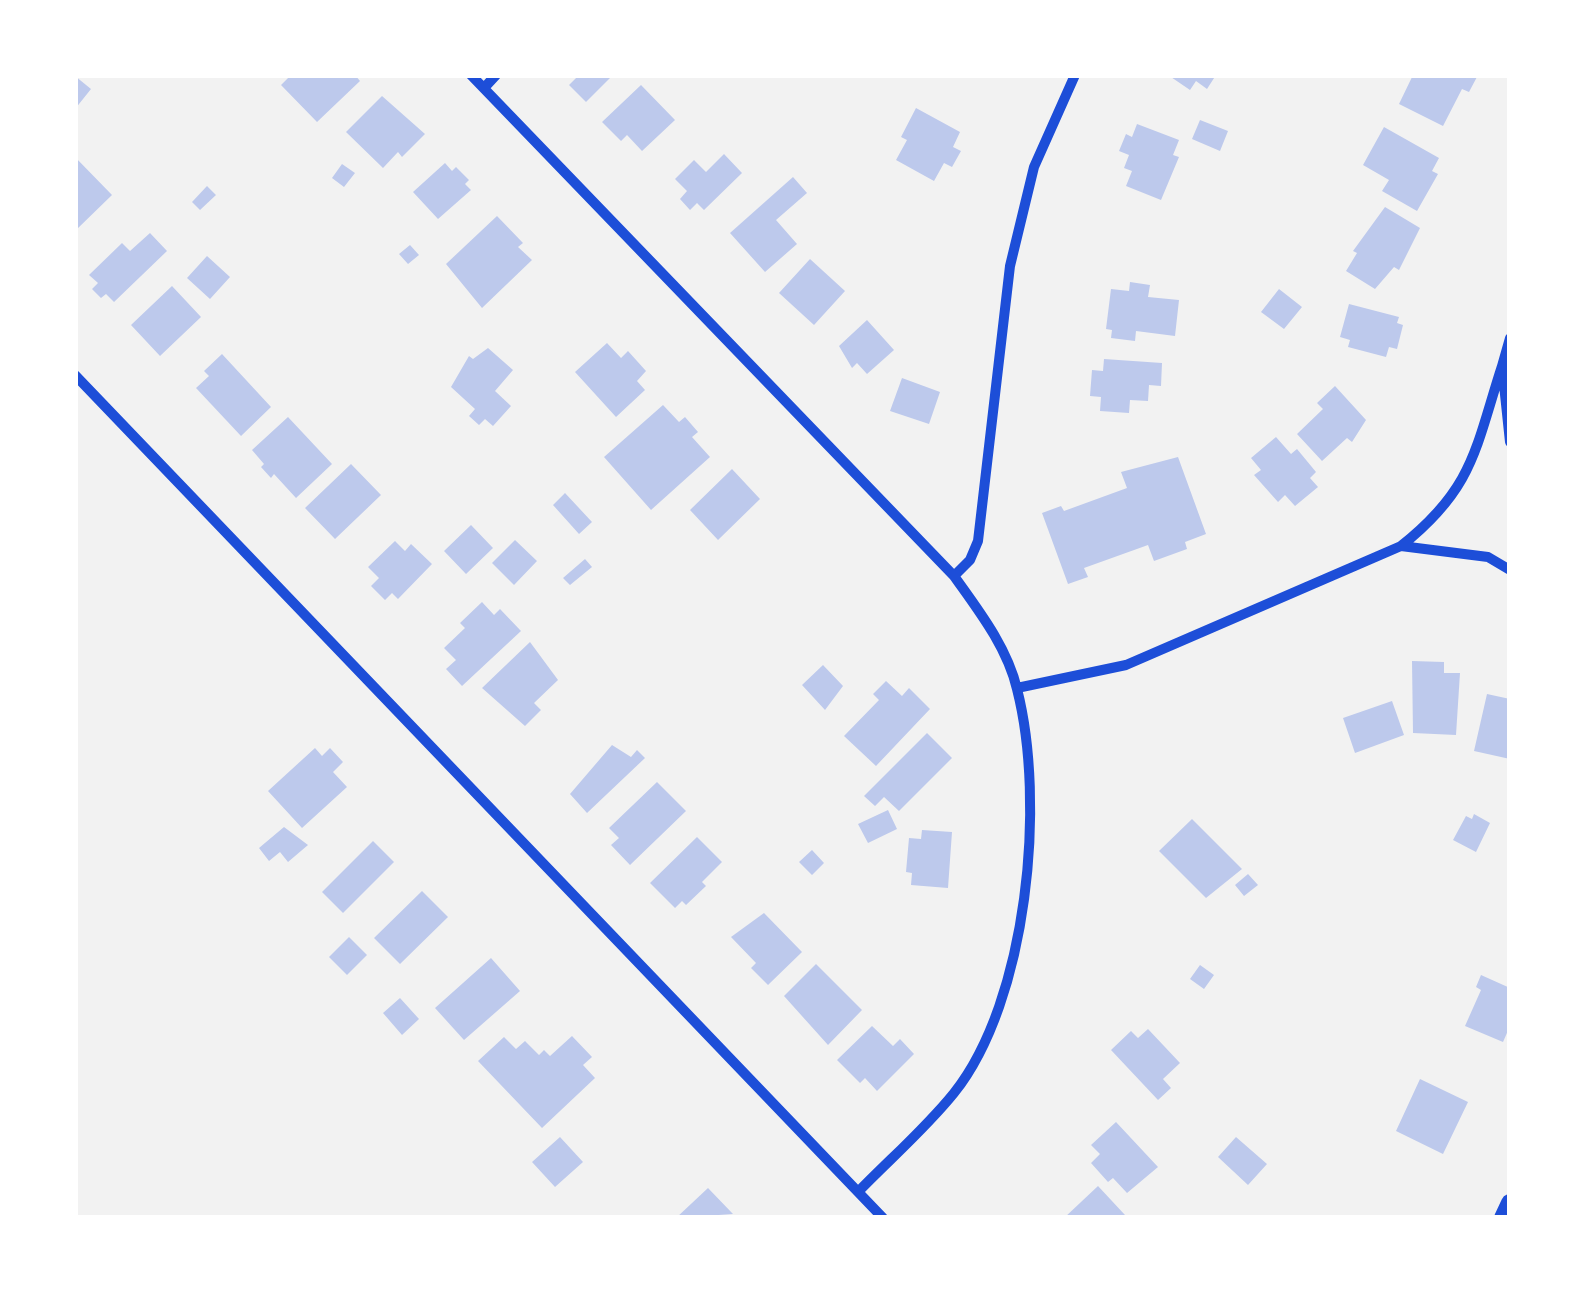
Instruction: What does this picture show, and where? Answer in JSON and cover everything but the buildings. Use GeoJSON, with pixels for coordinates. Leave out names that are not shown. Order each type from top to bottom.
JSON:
{"type":"FeatureCollection","features":[{"type":"Feature","properties":{"kind":"street"},"geometry":{"type":"LineString","coordinates":[[471,75],[954,576],[992,628],[1017,688],[1029,776],[1024,912],[1008,986],[987,1038],[955,1092],[858,1192]]}},
{"type":"Feature","properties":{"kind":"street"},"geometry":{"type":"LineString","coordinates":[[484,88],[496,75]]}},
{"type":"Feature","properties":{"kind":"street"},"geometry":{"type":"LineString","coordinates":[[954,576],[970,560],[978,541],[1010,266],[1030,184],[1075,75]]}},
{"type":"Feature","properties":{"kind":"street"},"geometry":{"type":"LineString","coordinates":[[1017,688],[1126,665],[1401,546],[1438,516],[1465,480],[1510,338]]}},
{"type":"Feature","properties":{"kind":"street"},"geometry":{"type":"LineString","coordinates":[[1502,366],[1510,442]]}},
{"type":"Feature","properties":{"kind":"street"},"geometry":{"type":"LineString","coordinates":[[75,375],[883,1218]]}},
{"type":"Feature","properties":{"kind":"street"},"geometry":{"type":"LineString","coordinates":[[1401,546],[1488,557],[1510,570]]}},
{"type":"Feature","properties":{"kind":"street"},"geometry":{"type":"LineString","coordinates":[[1503,1218],[1510,1203]]}}]}
